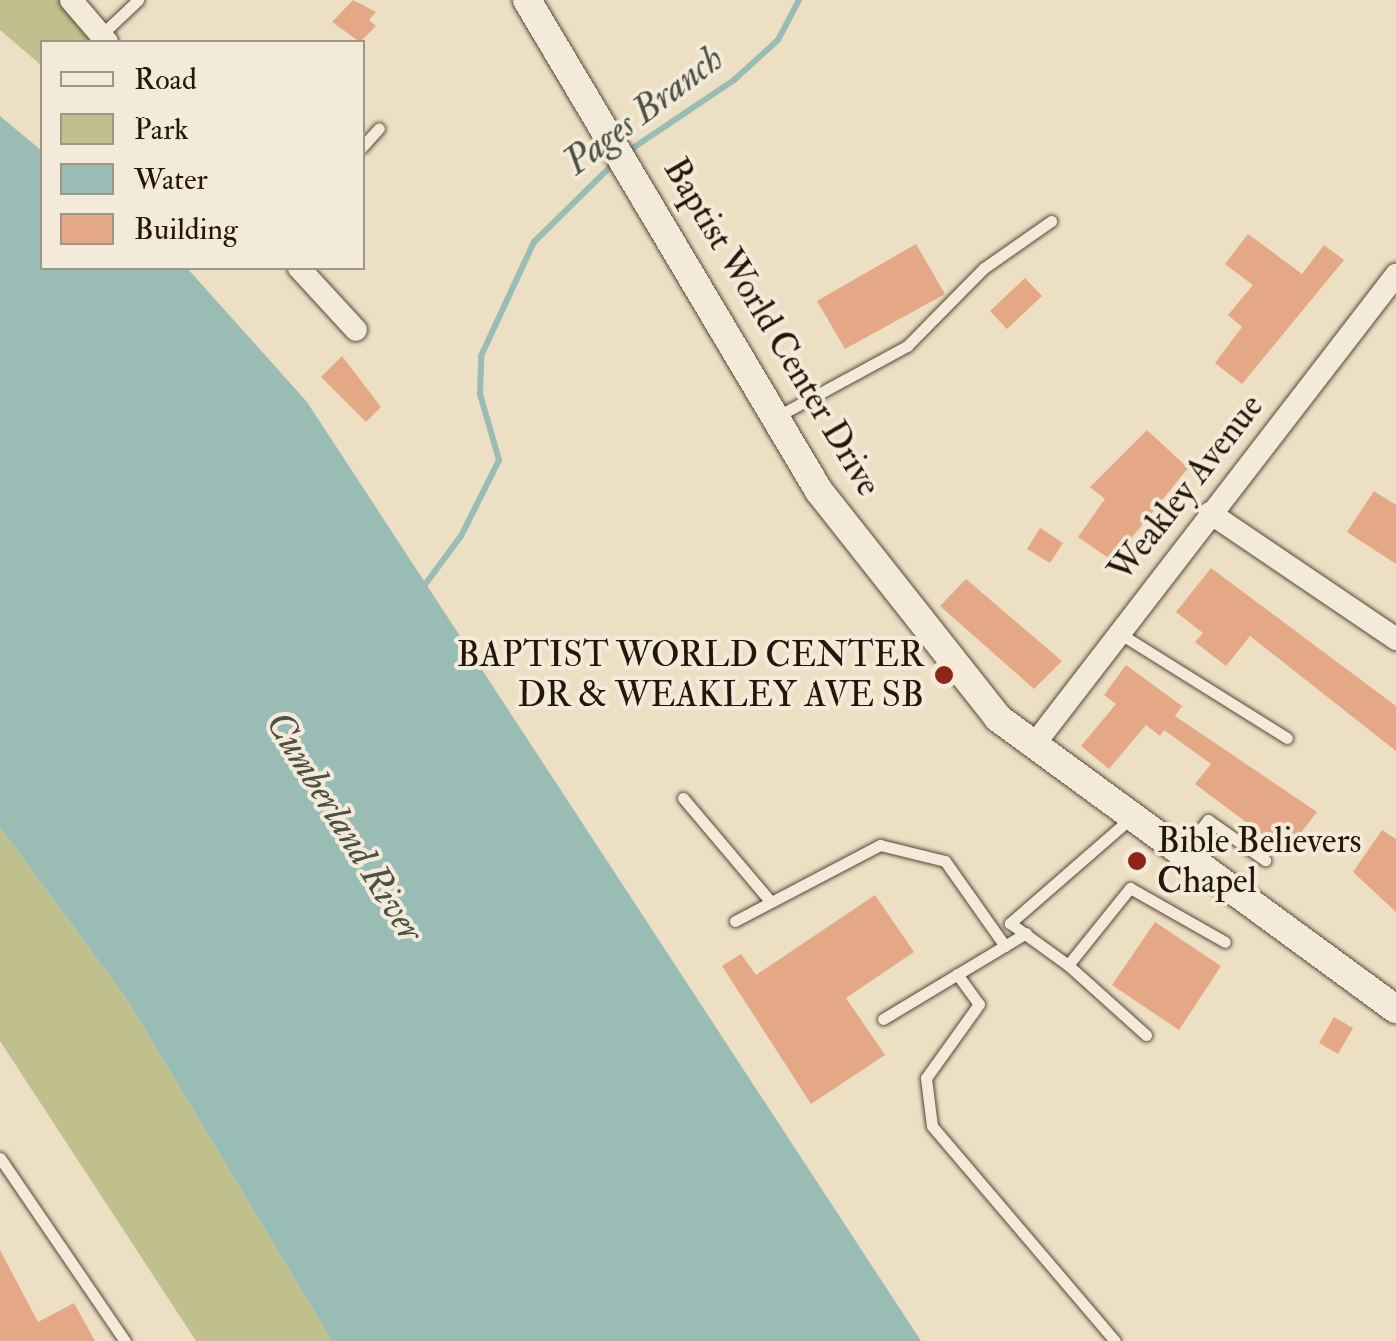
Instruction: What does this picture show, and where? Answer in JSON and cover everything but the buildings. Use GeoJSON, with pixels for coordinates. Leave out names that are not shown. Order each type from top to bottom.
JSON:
{"type":"FeatureCollection","features":[{"type":"Feature","properties":{"kind":"street"},"geometry":{"type":"LineString","coordinates":[[71,0],[104,39]]}},
{"type":"Feature","properties":{"kind":"street","name":"Baptist World Center Drive"},"geometry":{"type":"LineString","coordinates":[[527,0],[556,41],[831,506],[998,718],[1396,1009]]}},
{"type":"Feature","properties":{"kind":"street"},"geometry":{"type":"LineString","coordinates":[[302,270],[356,330]]}},
{"type":"Feature","properties":{"kind":"street","name":"Weakley Avenue"},"geometry":{"type":"LineString","coordinates":[[1034,746],[1396,275]]}},
{"type":"Feature","properties":{"kind":"street"},"geometry":{"type":"LineString","coordinates":[[1210,513],[1396,639]]}},
{"type":"Feature","properties":{"kind":"lane"},"geometry":{"type":"LineString","coordinates":[[104,39],[138,0]]}},
{"type":"Feature","properties":{"kind":"lane"},"geometry":{"type":"LineString","coordinates":[[365,143],[380,128]]}},
{"type":"Feature","properties":{"kind":"lane"},"geometry":{"type":"LineString","coordinates":[[778,416],[907,346],[984,268],[1051,220]]}},
{"type":"Feature","properties":{"kind":"lane"},"geometry":{"type":"LineString","coordinates":[[1119,633],[1287,738]]}},
{"type":"Feature","properties":{"kind":"lane"},"geometry":{"type":"LineString","coordinates":[[683,798],[771,902]]}},
{"type":"Feature","properties":{"kind":"lane"},"geometry":{"type":"LineString","coordinates":[[1132,817],[1010,922],[1146,1034]]}},
{"type":"Feature","properties":{"kind":"lane"},"geometry":{"type":"LineString","coordinates":[[1182,853],[1208,820],[1265,860]]}},
{"type":"Feature","properties":{"kind":"lane"},"geometry":{"type":"LineString","coordinates":[[735,921],[880,845],[945,862],[1005,946]]}},
{"type":"Feature","properties":{"kind":"lane"},"geometry":{"type":"LineString","coordinates":[[1068,966],[1130,888],[1225,942]]}},
{"type":"Feature","properties":{"kind":"lane"},"geometry":{"type":"LineString","coordinates":[[883,1019],[1026,934]]}},
{"type":"Feature","properties":{"kind":"lane"},"geometry":{"type":"LineString","coordinates":[[957,974],[979,1004],[926,1078],[932,1126],[1115,1341]]}},
{"type":"Feature","properties":{"kind":"lane"},"geometry":{"type":"LineString","coordinates":[[0,1158],[124,1341]]}},
{"type":"Feature","properties":{"kind":"green space"},"geometry":{"type":"Polygon","coordinates":[[[0,0],[71,0],[105,40],[40,40],[40,64],[0,30],[0,0]]]}},
{"type":"Feature","properties":{"kind":"green space"},"geometry":{"type":"Polygon","coordinates":[[[0,827],[126,998],[332,1341],[196,1341],[0,1041],[0,827]]]}},
{"type":"Feature","properties":{"kind":"water","name":"Cumberland River"},"geometry":{"type":"Polygon","coordinates":[[[0,116],[40,149],[40,270],[189,270],[307,402],[921,1341],[332,1341],[126,998],[0,827],[0,116]]]}},
{"type":"Feature","properties":{"kind":"waterway"},"geometry":{"type":"LineString","coordinates":[[627,152],[734,80],[778,40],[799,0]]}},
{"type":"Feature","properties":{"kind":"waterway","name":"Pages Branch"},"geometry":{"type":"LineString","coordinates":[[421,590],[461,536],[499,460],[480,394],[481,356],[534,242],[614,163]]}},
{"type":"Feature","properties":{"kind":"place","name":"BAPTIST WORLD CENTER DR & WEAKLEY AVE SB"},"geometry":{"type":"Point","coordinates":[944,675]}},
{"type":"Feature","properties":{"kind":"place","name":"Bible Believers Chapel"},"geometry":{"type":"Point","coordinates":[1137,861]}}]}
